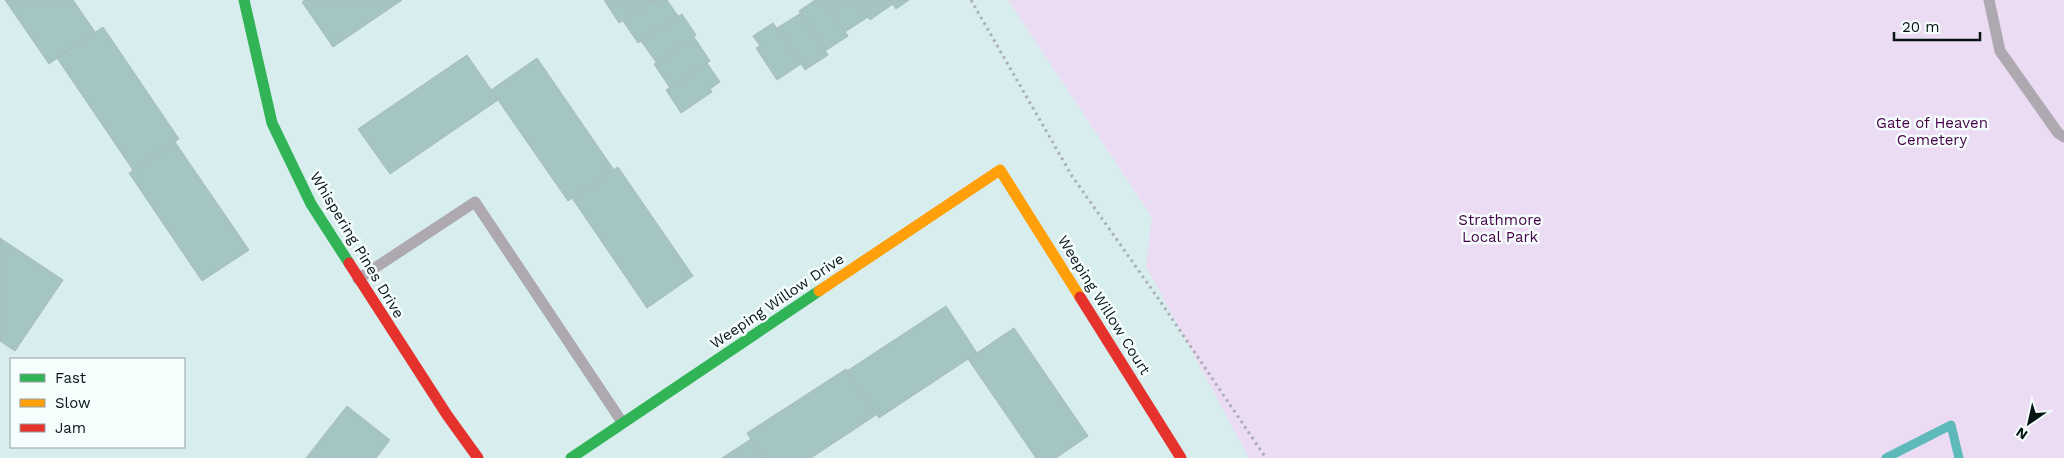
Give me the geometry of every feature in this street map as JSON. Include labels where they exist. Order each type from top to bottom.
[{"type":"street","name":"Whispering Pines Drive","points":[[244,0],[272,124],[311,204],[358,279],[478,458]]},
{"type":"street","name":"Weeping Willow Drive","points":[[571,458],[1000,170]]},
{"type":"street","name":"Weeping Willow Court","points":[[1000,170],[1181,458]]},
{"type":"lane","points":[[1989,0],[2000,51],[2058,133],[2064,138]]},
{"type":"lane","points":[[358,279],[475,202],[622,422]]},
{"type":"path","points":[[971,0],[1072,176],[1160,301],[1266,458]]},
{"type":"green space","name":"Strathmore Local Park","points":[[1008,0],[2064,0],[2064,458],[1249,458],[1146,266],[1152,217]]},
{"type":"building","points":[[5,0],[73,0],[95,32],[49,64]]},
{"type":"building","points":[[305,0],[402,0],[333,47],[302,2]]},
{"type":"building","points":[[604,0],[655,0],[619,23]]},
{"type":"building","points":[[655,0],[667,0],[678,16],[638,43],[623,21]]},
{"type":"building","points":[[815,0],[824,0],[848,36],[825,51],[799,11]]},
{"type":"building","points":[[824,0],[857,0],[868,17],[845,32]]},
{"type":"building","points":[[857,0],[890,0],[893,4],[870,20]]},
{"type":"building","points":[[890,0],[909,0],[896,9]]},
{"type":"building","points":[[801,13],[828,55],[805,70],[777,28]]},
{"type":"building","points":[[682,14],[696,35],[656,62],[641,41]]},
{"type":"building","points":[[773,23],[801,64],[777,80],[756,48],[760,46],[753,36]]},
{"type":"building","points":[[103,27],[179,139],[133,170],[57,58]]},
{"type":"building","points":[[694,37],[710,61],[670,88],[654,64]]},
{"type":"building","points":[[467,55],[498,100],[390,174],[358,129]]},
{"type":"building","points":[[537,58],[614,170],[568,201],[491,90]]},
{"type":"building","points":[[707,63],[720,82],[710,89],[712,92],[681,113],[666,90]]},
{"type":"building","points":[[175,142],[249,250],[202,281],[129,173]]},
{"type":"building","points":[[618,167],[693,276],[647,308],[572,198]]},
{"type":"building","points":[[0,238],[63,280],[15,351],[0,341]]},
{"type":"building","points":[[946,306],[977,353],[879,418],[847,371]]},
{"type":"building","points":[[1014,328],[1088,436],[1056,458],[1036,458],[968,359]]},
{"type":"building","points":[[846,369],[876,415],[811,458],[763,458],[747,433]]},
{"type":"building","points":[[347,406],[390,440],[376,458],[306,458]]},
{"type":"building","points":[[751,439],[763,458],[722,458]]},
{"type":"waterway","points":[[1886,458],[1951,425],[1959,458]]},
{"type":"traffic: fast","points":[[244,0],[272,123],[311,204],[349,263]]},
{"type":"traffic: fast","points":[[571,458],[819,291]]},
{"type":"traffic: slow","points":[[819,291],[1000,170],[1080,297]]},
{"type":"traffic: jam","points":[[349,263],[447,415],[478,458]]},
{"type":"traffic: jam","points":[[1080,297],[1181,458]]},
{"type":"park label","name":"Gate of Heaven Cemetery","points":[[1932,132]]}]
